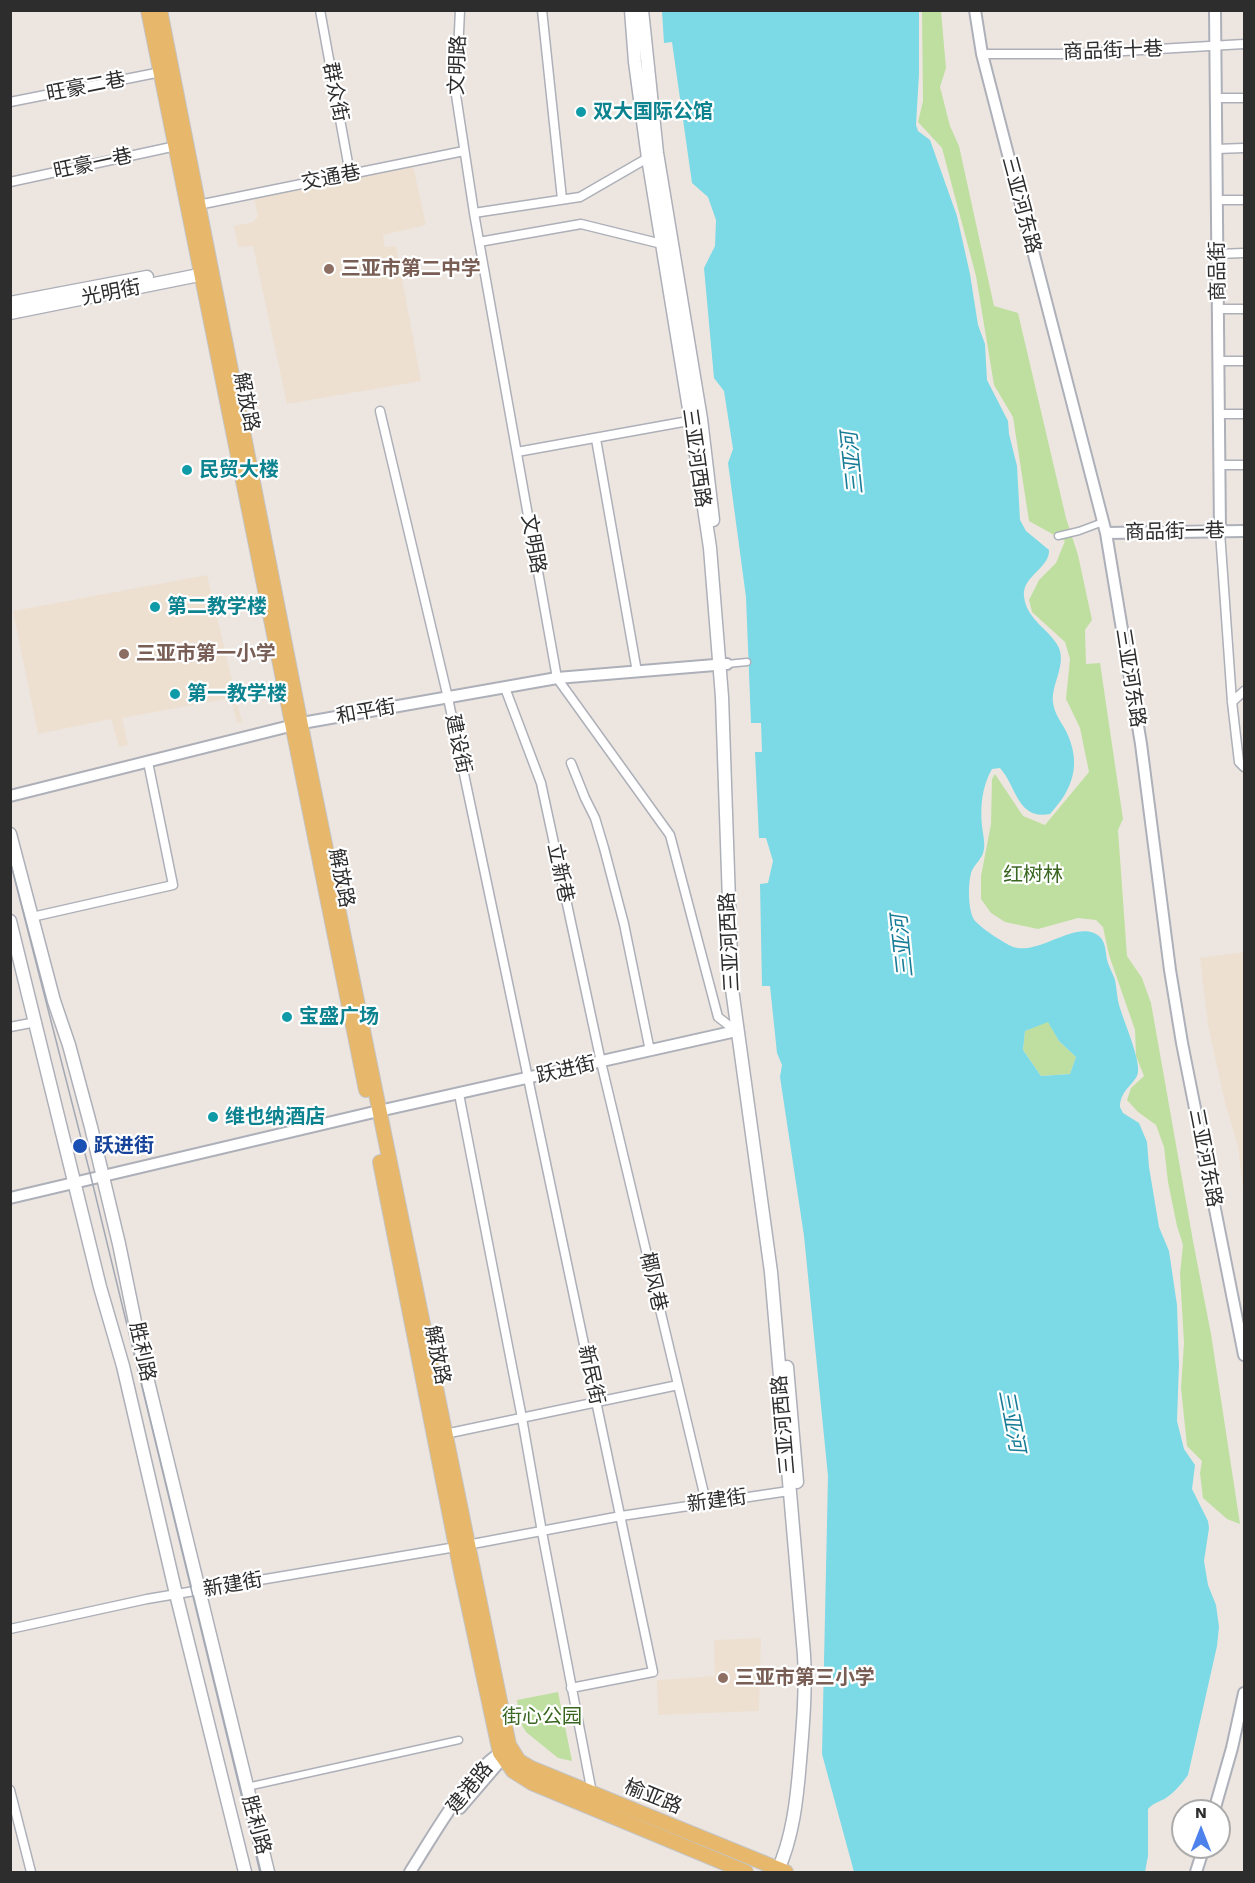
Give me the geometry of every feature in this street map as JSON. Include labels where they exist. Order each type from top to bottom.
[{"type":"main road","name":"解放路","points":[[148,10],[176,146],[206,270],[505,1754]]},
{"type":"main road","name":"解放路","points":[[160,10],[198,205],[206,270]]},
{"type":"main road","name":"三亚河西路","points":[[631,10],[635,62],[696,420],[724,664],[743,1030],[777,1270],[811,1659],[811,1724],[801,1821],[793,1858],[782,1872]]},
{"type":"main road","name":"三亚河西路","points":[[642,10],[652,155]]},
{"type":"main road","name":"光明街","points":[[10,303],[206,270]]},
{"type":"main road","name":"光明街","points":[[10,313],[206,270]]},
{"type":"main road","name":"三亚河西路","points":[[724,664],[730,949],[736,1031],[771,1272],[804,1655],[806,1697],[798,1787],[782,1872]]},
{"type":"main road","name":"胜利路","points":[[10,834],[103,1174],[143,1361],[268,1872]]},
{"type":"main road","name":"胜利路","points":[[10,921],[100,1287],[123,1366],[176,1594],[245,1872]]},
{"type":"main road","name":"解放路","points":[[375,1112],[445,1434],[462,1546]]},
{"type":"main road","name":"榆亚路","points":[[505,1754],[526,1765],[782,1872]]},
{"type":"main road","name":"榆亚路","points":[[505,1754],[513,1771],[532,1783],[746,1872]]},
{"type":"street","name":"群众街","points":[[320,10],[350,174]]},
{"type":"street","name":"文明路","points":[[460,10],[456,95],[464,151],[557,678],[670,835],[718,1017],[736,1031]]},
{"type":"street","points":[[542,10],[562,199]]},
{"type":"street","name":"三亚河东路","points":[[975,10],[982,54],[1104,528],[1141,744],[1174,991],[1245,1355]]},
{"type":"street","name":"商品街","points":[[1215,10],[1220,532]]},
{"type":"street","name":"商品街十巷","points":[[982,54],[1073,54],[1245,44]]},
{"type":"street","name":"旺豪二巷","points":[[10,102],[161,72]]},
{"type":"street","points":[[1216,98],[1245,98]]},
{"type":"street","name":"旺豪一巷","points":[[10,182],[176,146]]},
{"type":"street","points":[[1216,149],[1245,148]]},
{"type":"street","name":"交通巷","points":[[198,205],[464,151]]},
{"type":"street","points":[[474,213],[580,197],[652,155]]},
{"type":"street","points":[[1217,200],[1245,200]]},
{"type":"street","points":[[479,242],[581,224],[667,246]]},
{"type":"street","points":[[1218,254],[1245,254]]},
{"type":"street","points":[[1218,309],[1245,309]]},
{"type":"street","points":[[1219,361],[1245,361]]},
{"type":"street","name":"建设街","points":[[380,411],[448,698],[530,1078]]},
{"type":"street","points":[[1220,414],[1245,414]]},
{"type":"street","points":[[517,452],[696,420]]},
{"type":"street","points":[[596,438],[637,672]]},
{"type":"street","points":[[1220,465],[1245,465]]},
{"type":"street","points":[[1058,536],[1104,528]]},
{"type":"street","name":"商品街一巷","points":[[1104,528],[1245,531]]},
{"type":"street","points":[[1220,532],[1232,702],[1239,762],[1245,767]]},
{"type":"street","points":[[724,664],[747,662]]},
{"type":"street","name":"和平街","points":[[10,796],[297,725],[557,678],[724,664]]},
{"type":"street","name":"立新巷","points":[[505,688],[541,783],[601,1062]]},
{"type":"street","points":[[1232,702],[1245,691]]},
{"type":"street","points":[[32,917],[173,885],[148,762]]},
{"type":"street","points":[[571,763],[595,818],[601,838],[624,924],[650,1051]]},
{"type":"street","points":[[10,1027],[36,1022]]},
{"type":"street","name":"跃进街","points":[[10,1197],[736,1031]]},
{"type":"street","name":"椰风巷","points":[[601,1062],[706,1502]]},
{"type":"street","name":"新民街","points":[[530,1078],[653,1672],[571,1688]]},
{"type":"street","points":[[459,1094],[592,1793]]},
{"type":"street","points":[[445,1434],[678,1385]]},
{"type":"street","name":"新建街","points":[[10,1629],[147,1599],[542,1532],[621,1516],[789,1491]]},
{"type":"street","points":[[1217,1799],[1244,1701]]},
{"type":"street","points":[[246,1788],[459,1740]]},
{"type":"street","name":"建港路","points":[[410,1872],[469,1784],[484,1766],[505,1754]]},
{"type":"street","name":"建港路","points":[[417,1872],[458,1811],[505,1754]]},
{"type":"street","points":[[10,1790],[31,1872]]},
{"type":"shaded area","name":"三亚市第二中学","points":[[413,165],[426,225],[383,235],[385,247],[396,246],[421,381],[287,404],[253,246],[238,247],[234,226],[253,222],[258,216],[254,198]]},
{"type":"shaded area","name":"三亚市第一小学","points":[[207,575],[242,722],[237,723],[231,698],[122,718],[128,745],[119,747],[111,719],[38,734],[13,611]]},
{"type":"shaded area","points":[[1244,952],[1244,1200],[1238,1146],[1225,1103],[1208,1025],[1200,958]]},
{"type":"shaded area","name":"三亚市第三小学","points":[[761,1638],[759,1711],[658,1715],[657,1680],[715,1676],[714,1640]]},
{"type":"green space","name":"红树林","points":[[922,11],[941,11],[946,68],[940,87],[950,126],[959,146],[994,306],[1018,313],[1092,620],[1085,630],[1086,664],[1100,663],[1123,819],[1118,830],[1127,956],[1142,978],[1151,1003],[1211,1334],[1240,1524],[1227,1519],[1203,1498],[1200,1473],[1202,1461],[1187,1446],[1181,1388],[1184,1343],[1180,1274],[1183,1245],[1168,1182],[1164,1147],[1156,1125],[1138,1112],[1127,1100],[1131,1088],[1144,1076],[1136,1056],[1135,1030],[1109,955],[1103,927],[1096,920],[1078,918],[1038,929],[1005,922],[991,913],[981,899],[981,876],[991,824],[992,779],[995,774],[1023,816],[1045,825],[1089,772],[1080,728],[1066,699],[1070,659],[1065,642],[1032,612],[1029,600],[1039,580],[1056,563],[1065,541],[1029,521],[1013,417],[994,385],[976,276],[942,148],[918,122],[923,101]]},
{"type":"green space","points":[[1048,1021],[1059,1041],[1076,1057],[1070,1074],[1041,1076],[1023,1050],[1025,1031]]},
{"type":"green space","name":"街心公园","points":[[558,1692],[572,1761],[558,1758],[526,1732],[520,1722],[517,1700]]},
{"type":"water","name":"三亚河","points":[[662,11],[919,11],[916,125],[918,131],[930,140],[957,216],[978,325],[985,344],[987,380],[1008,421],[1017,466],[1020,520],[1026,531],[1049,550],[1045,562],[1027,583],[1024,596],[1029,612],[1059,648],[1061,662],[1053,702],[1056,714],[1071,743],[1074,765],[1073,776],[1058,805],[1050,814],[1039,815],[1024,807],[1000,768],[992,769],[986,782],[982,804],[984,849],[971,873],[970,908],[973,918],[980,925],[1013,947],[1035,946],[1081,931],[1091,932],[1100,937],[1104,943],[1138,1066],[1137,1076],[1125,1091],[1120,1107],[1123,1113],[1139,1123],[1147,1142],[1159,1227],[1169,1251],[1177,1305],[1179,1364],[1177,1421],[1184,1449],[1195,1465],[1192,1489],[1208,1521],[1209,1528],[1204,1561],[1208,1585],[1216,1605],[1219,1627],[1217,1646],[1188,1775],[1172,1793],[1148,1809],[1148,1856],[1145,1872],[854,1872],[822,1754],[828,1476],[804,1236],[780,1077],[782,1065],[777,1053],[770,986],[762,986],[760,884],[768,883],[773,861],[766,838],[759,838],[755,752],[762,752],[761,723],[751,723],[746,597],[728,463],[733,449],[724,391],[714,378],[704,268],[715,246],[716,220],[708,197],[692,183],[672,42],[664,43]],"holes":[[[1048,1022],[1059,1041],[1076,1057],[1070,1074],[1041,1076],[1023,1050],[1025,1031]]]},
{"type":"tram line","points":[[10,861],[91,1177],[260,1872]]},
{"type":"place","name":"双大国际公馆","points":[[581,112]]},
{"type":"place","name":"三亚市第二中学","points":[[329,269]]},
{"type":"place","name":"民贸大楼","points":[[187,470]]},
{"type":"place","name":"第二教学楼","points":[[155,607]]},
{"type":"place","name":"三亚市第一小学","points":[[124,654]]},
{"type":"place","name":"第一教学楼","points":[[175,694]]},
{"type":"place","name":"宝盛广场","points":[[287,1017]]},
{"type":"place","name":"维也纳酒店","points":[[213,1117]]},
{"type":"place","name":"跃进街","points":[[80,1146]]},
{"type":"place","name":"三亚市第三小学","points":[[723,1678]]}]
